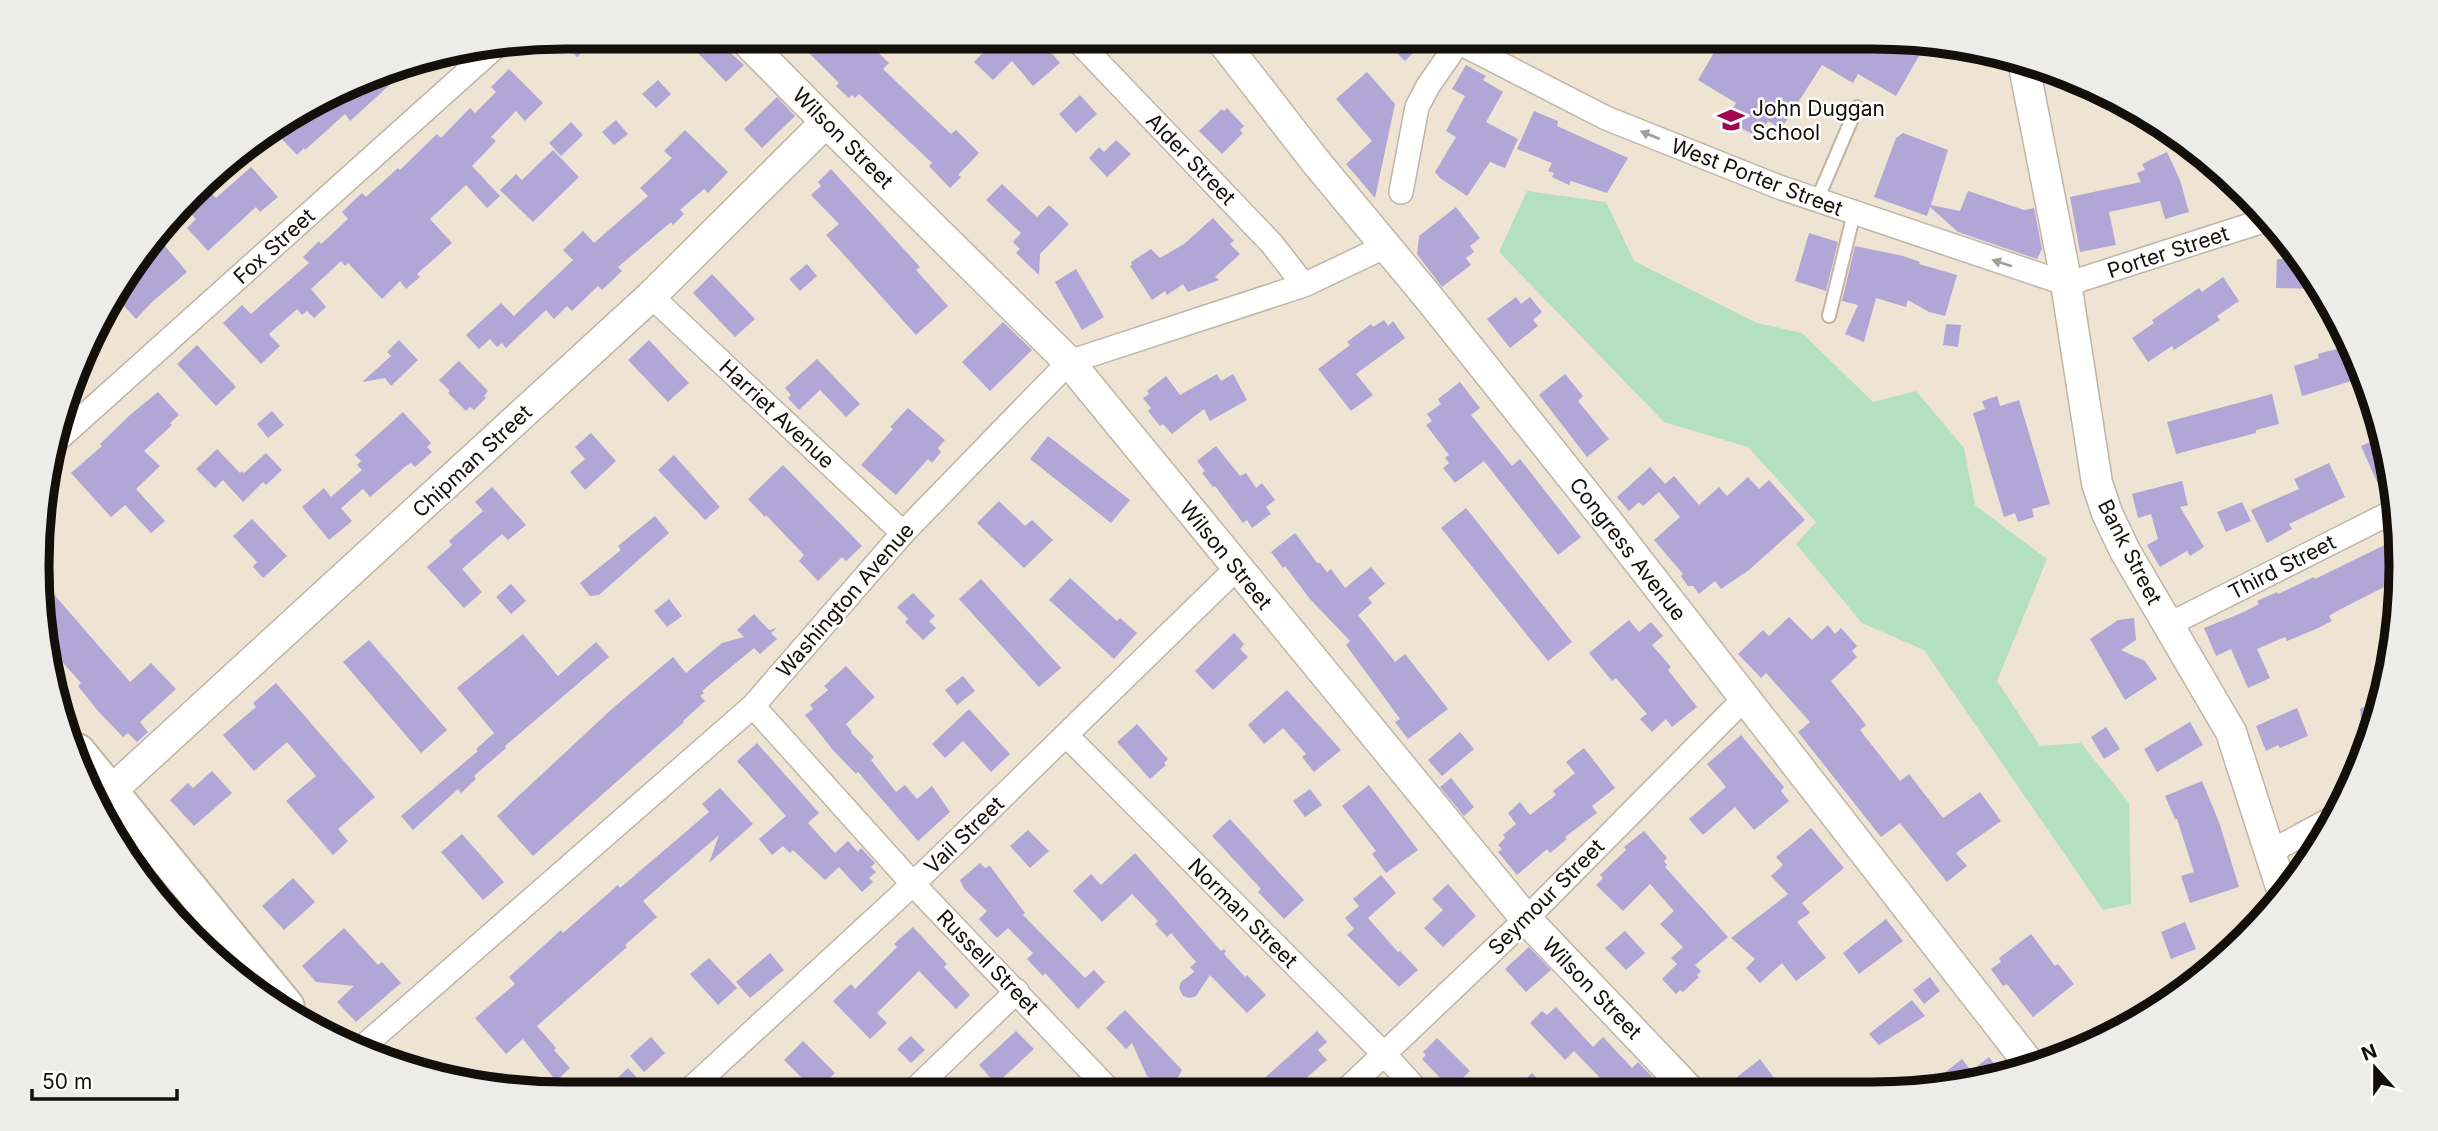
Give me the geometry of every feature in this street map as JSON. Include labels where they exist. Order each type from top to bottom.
[{"type":"main road","points":[[88,764],[111,792],[122,826],[273,991]]},
{"type":"street","name":"Wilson Street","points":[[754,49],[1069,362],[1526,919],[1682,1082]]},
{"type":"street","name":"Alder Street","points":[[1085,49],[1272,244],[1304,285]]},
{"type":"street","name":"Congress Avenue","points":[[1228,49],[1316,162],[1598,510],[2025,1059]]},
{"type":"street","points":[[1401,192],[1417,107],[1453,49]]},
{"type":"street","name":"West Porter Street","points":[[1478,49],[1606,118],[1854,214],[2067,284]]},
{"type":"street","name":"Fox Street","points":[[67,431],[486,55]]},
{"type":"street","name":"Bank Street","points":[[2025,72],[2067,284],[2099,490],[2125,551],[2231,732],[2280,883]]},
{"type":"street","name":"Chipman Street","points":[[111,792],[651,296],[826,122]]},
{"type":"street","name":"Porter Street","points":[[2067,284],[2259,222]]},
{"type":"street","name":"Washington Avenue","points":[[367,1043],[753,706],[903,533],[1069,362],[1304,285],[1386,246]]},
{"type":"street","name":"Harriet Avenue","points":[[651,296],[903,533]]},
{"type":"street","name":"Third Street","points":[[2168,625],[2386,515]]},
{"type":"street","name":"Vail Street","points":[[698,1082],[913,884],[1237,569]]},
{"type":"street","name":"Seymour Street","points":[[1355,1082],[1526,919],[1744,699]]},
{"type":"street","name":"Russell Street","points":[[753,706],[913,884],[1102,1082]]},
{"type":"street","name":"Norman Street","points":[[1067,736],[1410,1082]]},
{"type":"street","points":[[2270,852],[2319,825]]},
{"type":"street","points":[[922,1082],[1017,991]]},
{"type":"lane","points":[[1817,200],[1857,107]]},
{"type":"lane","points":[[1829,316],[1854,214]]},
{"type":"green space","points":[[1527,191],[1606,202],[1634,261],[1757,323],[1802,333],[1873,402],[1916,391],[1964,448],[1975,505],[2047,559],[1997,681],[2040,746],[2081,743],[2129,803],[2131,904],[2103,910],[1924,650],[1862,623],[1796,544],[1816,522],[1748,447],[1664,422],[1499,252]]},
{"type":"building","points":[[569,49],[586,49],[577,57]]},
{"type":"building","points":[[700,49],[726,49],[744,65],[726,82],[697,52]]},
{"type":"building","points":[[805,49],[874,49],[889,63],[883,69],[951,134],[956,130],[979,153],[958,175],[961,177],[950,188],[929,166],[932,163],[859,94],[855,98],[852,95],[849,98],[836,86],[839,83]]},
{"type":"building","points":[[986,49],[1048,49],[1060,63],[1033,86],[1012,61],[993,80],[974,62]]},
{"type":"building","points":[[1393,49],[1417,49],[1405,61]]},
{"type":"building","points":[[1716,49],[1922,51],[1896,96],[1858,74],[1853,83],[1822,65],[1781,129],[1768,121],[1758,137],[1726,120],[1736,103],[1698,80]]},
{"type":"building","points":[[1466,65],[1486,76],[1483,80],[1503,92],[1486,122],[1518,139],[1505,168],[1490,162],[1467,196],[1435,172],[1456,137],[1446,131],[1465,96],[1452,89]]},
{"type":"building","points":[[509,69],[543,103],[525,121],[516,111],[491,137],[496,141],[472,166],[500,196],[487,208],[466,185],[430,219],[452,243],[417,274],[420,277],[406,289],[400,281],[382,299],[348,263],[345,266],[341,261],[311,289],[326,307],[314,318],[307,311],[302,315],[297,309],[269,334],[280,346],[261,364],[223,323],[242,305],[251,314],[309,263],[303,257],[348,219],[342,212],[362,193],[366,197],[398,168],[400,170],[437,134],[441,138],[470,108],[475,113],[496,92],[491,87]]},
{"type":"building","points":[[1367,72],[1395,104],[1375,198],[1346,164],[1372,141],[1336,99]]},
{"type":"building","points":[[400,76],[350,121],[345,114],[297,155],[279,136],[337,102]]},
{"type":"building","points":[[658,80],[671,94],[656,108],[642,94]]},
{"type":"building","points":[[1080,95],[1097,114],[1076,133],[1059,114]]},
{"type":"building","points":[[777,97],[795,116],[762,148],[744,129]]},
{"type":"building","points":[[1227,108],[1244,126],[1240,130],[1243,133],[1222,154],[1199,131],[1222,109],[1224,111]]},
{"type":"building","points":[[1534,111],[1558,121],[1557,126],[1628,158],[1607,193],[1571,181],[1569,185],[1552,177],[1554,173],[1548,171],[1552,163],[1517,149]]},
{"type":"building","points":[[616,120],[628,134],[614,145],[602,132]]},
{"type":"building","points":[[571,122],[583,135],[561,156],[549,143]]},
{"type":"building","points":[[685,130],[728,172],[708,193],[704,189],[680,210],[684,214],[673,225],[671,222],[618,267],[622,271],[602,290],[598,286],[572,311],[567,306],[554,319],[546,310],[506,348],[502,343],[497,347],[490,339],[479,349],[466,335],[501,303],[514,316],[573,260],[563,250],[583,231],[594,243],[648,196],[640,188],[672,158],[664,151]]},
{"type":"building","points":[[1903,133],[1948,150],[1931,205],[1960,211],[1968,191],[2024,210],[2034,208],[2042,249],[2037,259],[1958,232],[1930,207],[1927,216],[1874,197],[1896,138]]},
{"type":"building","points":[[1116,140],[1131,154],[1107,177],[1089,158],[1099,147],[1104,152]]},
{"type":"building","points":[[553,150],[579,177],[533,222],[500,190],[516,174],[522,180]]},
{"type":"building","points":[[2167,152],[2180,180],[2189,212],[2165,219],[2160,201],[2109,212],[2116,245],[2080,252],[2070,197],[2141,182],[2137,173],[2145,170],[2142,164]]},
{"type":"building","points":[[251,167],[278,197],[260,212],[256,207],[208,251],[187,228],[196,219],[189,212],[209,191],[216,198]]},
{"type":"building","points":[[831,169],[920,267],[916,270],[948,306],[916,335],[826,235],[839,224],[811,195],[821,186],[818,182]]},
{"type":"building","points":[[1002,184],[1037,217],[1049,205],[1069,224],[1040,254],[1039,275],[1016,253],[1020,249],[1013,242],[1021,233],[986,200]]},
{"type":"building","points":[[1456,207],[1480,238],[1470,246],[1474,252],[1466,258],[1471,265],[1442,287],[1417,254],[1419,236]]},
{"type":"building","points":[[1213,218],[1234,241],[1230,244],[1240,254],[1215,277],[1219,280],[1188,292],[1183,284],[1167,295],[1165,291],[1152,300],[1130,266],[1131,262],[1151,249],[1160,258],[1184,244]]},
{"type":"building","points":[[1809,233],[1838,242],[1826,291],[1795,281]]},
{"type":"building","points":[[162,243],[187,272],[136,319],[121,303]]},
{"type":"building","points":[[1855,246],[1903,256],[1920,262],[1919,264],[1957,275],[1945,316],[1929,312],[1908,300],[1906,307],[1876,298],[1864,342],[1845,334],[1858,305],[1842,301]]},
{"type":"building","points":[[2277,259],[2288,259],[2308,289],[2276,288]]},
{"type":"building","points":[[807,264],[817,276],[800,291],[789,279]]},
{"type":"building","points":[[1076,269],[1104,317],[1082,330],[1055,282]]},
{"type":"building","points":[[712,274],[755,319],[735,337],[693,293]]},
{"type":"building","points":[[2223,277],[2239,301],[2217,316],[2220,320],[2174,350],[2172,346],[2148,362],[2132,338],[2154,323],[2152,320],[2199,288],[2202,292]]},
{"type":"building","points":[[1516,297],[1521,304],[1530,297],[1542,312],[1533,320],[1538,326],[1510,348],[1487,319]]},
{"type":"building","points":[[1384,320],[1388,326],[1393,321],[1405,338],[1356,374],[1373,395],[1351,411],[1318,369],[1350,345],[1347,342],[1371,324],[1373,327]]},
{"type":"building","points":[[1003,322],[1032,350],[990,391],[962,362]]},
{"type":"building","points":[[1946,324],[1961,325],[1958,347],[1943,345]]},
{"type":"building","points":[[399,340],[418,360],[391,386],[385,378],[362,382],[391,356],[387,352]]},
{"type":"building","points":[[649,340],[689,383],[668,402],[628,360]]},
{"type":"building","points":[[197,345],[236,387],[216,406],[177,364]]},
{"type":"building","points":[[2341,348],[2355,380],[2302,396],[2294,366],[2319,358],[2318,354]]},
{"type":"building","points":[[817,359],[860,404],[846,417],[820,390],[799,410],[788,398],[791,395],[785,388]]},
{"type":"building","points":[[459,361],[488,391],[484,396],[486,398],[474,410],[470,407],[466,411],[439,380]]},
{"type":"building","points":[[1217,374],[1221,381],[1233,374],[1247,400],[1210,421],[1204,409],[1172,434],[1163,424],[1160,426],[1148,411],[1151,408],[1143,398],[1149,394],[1147,391],[1166,376],[1180,395]]},
{"type":"building","points":[[1565,374],[1583,396],[1578,401],[1609,439],[1587,457],[1539,395]]},
{"type":"building","points":[[1460,382],[1480,408],[1471,415],[1512,466],[1520,459],[1581,537],[1558,555],[1484,461],[1455,483],[1443,468],[1449,463],[1445,458],[1449,455],[1426,425],[1432,421],[1427,414],[1441,404],[1438,399]]},
{"type":"building","points":[[158,392],[179,415],[144,451],[160,466],[136,489],[165,521],[151,533],[125,505],[111,517],[71,473],[102,446],[100,444],[130,415]]},
{"type":"building","points":[[2272,394],[2279,424],[2256,430],[2256,433],[2176,454],[2167,422]]},
{"type":"building","points":[[1997,396],[2000,406],[2019,400],[2050,504],[2032,509],[2034,517],[2018,522],[2015,513],[2004,517],[1973,413],[1985,409],[1982,401]]},
{"type":"building","points":[[908,408],[945,440],[938,448],[941,452],[932,463],[928,459],[896,495],[861,465]]},
{"type":"building","points":[[272,411],[284,425],[268,438],[257,424]]},
{"type":"building","points":[[403,412],[431,443],[427,447],[432,452],[415,467],[411,463],[406,466],[370,497],[363,489],[341,508],[352,521],[329,540],[302,507],[324,488],[331,497],[362,470],[357,465],[361,461],[355,455]]},
{"type":"building","points":[[591,433],[616,461],[585,490],[570,472],[585,459],[575,447]]},
{"type":"building","points":[[1048,436],[1130,500],[1111,523],[1030,459]]},
{"type":"building","points":[[2373,441],[2382,480],[2377,482],[2361,446]]},
{"type":"building","points":[[1216,446],[1240,476],[1246,473],[1256,488],[1262,483],[1275,500],[1266,507],[1271,514],[1252,528],[1247,520],[1243,523],[1202,473],[1205,471],[1197,461]]},
{"type":"building","points":[[217,449],[240,473],[244,473],[266,453],[282,470],[266,485],[263,482],[243,502],[223,480],[215,488],[196,469]]},
{"type":"building","points":[[674,455],[720,507],[705,520],[658,470]]},
{"type":"building","points":[[2329,463],[2345,497],[2289,524],[2292,529],[2267,543],[2251,510],[2299,489],[2294,479]]},
{"type":"building","points":[[783,465],[862,546],[846,561],[842,557],[818,581],[799,561],[804,555],[748,499]]},
{"type":"building","points":[[1650,467],[1665,484],[1674,476],[1699,505],[1719,487],[1727,496],[1748,477],[1759,489],[1769,480],[1805,520],[1749,570],[1721,589],[1715,581],[1699,594],[1693,586],[1688,586],[1681,576],[1683,574],[1654,540],[1680,517],[1659,492],[1643,506],[1639,502],[1629,511],[1617,497]]},
{"type":"building","points":[[2182,481],[2188,505],[2180,507],[2204,547],[2190,556],[2187,551],[2160,567],[2147,545],[2158,539],[2151,514],[2138,518],[2132,494]]},
{"type":"building","points":[[492,487],[526,525],[508,540],[502,534],[462,569],[482,592],[464,608],[427,567],[452,545],[449,541],[483,511],[475,502]]},
{"type":"building","points":[[999,501],[1025,526],[1032,520],[1053,540],[1024,568],[977,523]]},
{"type":"building","points":[[2242,502],[2251,521],[2226,532],[2217,512]]},
{"type":"building","points":[[1466,508],[1572,642],[1548,661],[1441,528]]},
{"type":"building","points":[[655,516],[669,533],[599,595],[590,596],[580,583],[621,550],[618,546]]},
{"type":"building","points":[[252,519],[287,556],[263,578],[253,567],[257,562],[233,536]]},
{"type":"building","points":[[1295,533],[1318,564],[1319,562],[1327,572],[1331,569],[1345,588],[1371,567],[1385,584],[1368,598],[1372,603],[1358,615],[1395,662],[1405,654],[1448,709],[1408,739],[1395,722],[1400,719],[1346,645],[1350,641],[1271,552]]},
{"type":"building","points":[[2388,543],[2388,585],[2337,611],[2329,616],[2332,621],[2316,629],[2287,641],[2285,637],[2257,649],[2270,678],[2248,688],[2231,649],[2216,656],[2204,628],[2244,612],[2259,604],[2257,601],[2277,592],[2278,594],[2314,577],[2315,579]]},
{"type":"building","points":[[1070,578],[1117,621],[1120,618],[1137,633],[1114,659],[1049,600]]},
{"type":"building","points":[[981,579],[1061,668],[1039,687],[959,599]]},
{"type":"building","points":[[511,584],[526,601],[511,614],[496,597]]},
{"type":"building","points":[[50,589],[130,682],[151,663],[176,689],[140,722],[148,732],[137,742],[128,733],[123,737],[98,711],[78,686],[81,683],[57,656],[53,633]]},
{"type":"building","points":[[913,593],[935,616],[929,621],[936,628],[923,640],[905,622],[908,619],[897,607]]},
{"type":"building","points":[[669,599],[682,616],[667,627],[654,611]]},
{"type":"building","points":[[754,614],[769,630],[777,628],[771,633],[777,639],[760,654],[754,648],[702,691],[704,693],[700,696],[705,701],[684,722],[533,856],[497,816],[613,708],[673,657],[686,673],[722,643],[744,637],[737,630]]},
{"type":"building","points":[[1789,617],[1812,640],[1828,625],[1835,634],[1841,628],[1857,646],[1852,651],[1857,657],[1831,681],[1866,725],[1860,730],[1900,781],[1909,774],[1943,818],[1980,792],[2001,821],[1956,853],[1967,866],[1947,882],[1900,823],[1881,837],[1798,732],[1810,722],[1766,673],[1761,678],[1738,654],[1763,630],[1769,636]]},
{"type":"building","points":[[2134,618],[2136,640],[2121,650],[2145,661],[2157,679],[2125,700],[2090,639],[2118,620]]},
{"type":"building","points":[[1629,620],[1639,632],[1651,622],[1663,636],[1652,645],[1671,667],[1668,670],[1697,707],[1672,727],[1666,719],[1652,732],[1640,719],[1647,714],[1616,678],[1612,681],[1589,653]]},
{"type":"building","points":[[1234,633],[1244,644],[1240,649],[1248,657],[1213,690],[1195,671]]},
{"type":"building","points":[[523,634],[558,676],[596,642],[609,657],[505,746],[506,748],[474,776],[476,779],[461,793],[458,789],[413,830],[401,816],[478,751],[476,749],[494,733],[457,688]]},
{"type":"building","points":[[369,640],[447,730],[421,753],[343,662]]},
{"type":"building","points":[[846,666],[875,697],[846,724],[851,733],[874,757],[871,760],[896,792],[905,785],[917,799],[932,786],[950,812],[918,841],[858,772],[856,774],[833,750],[805,715],[813,709],[810,705],[828,690],[824,686]]},
{"type":"building","points":[[963,676],[975,691],[957,705],[945,690]]},
{"type":"building","points":[[276,683],[375,797],[338,829],[348,841],[333,855],[286,801],[316,776],[287,742],[254,771],[223,735],[256,707],[253,703]]},
{"type":"building","points":[[1287,690],[1341,750],[1314,772],[1302,757],[1306,754],[1283,728],[1264,744],[1248,725]]},
{"type":"building","points":[[2370,704],[2364,724],[2361,718],[2360,709]]},
{"type":"building","points":[[2297,708],[2308,736],[2266,751],[2256,726]]},
{"type":"building","points":[[969,709],[1010,754],[991,772],[963,741],[945,758],[932,744]]},
{"type":"building","points":[[2190,722],[2203,745],[2157,772],[2144,749]]},
{"type":"building","points":[[1137,724],[1168,759],[1164,763],[1166,765],[1150,779],[1117,742]]},
{"type":"building","points":[[2106,727],[2120,749],[2104,759],[2091,737]]},
{"type":"building","points":[[1460,732],[1474,749],[1442,776],[1428,760]]},
{"type":"building","points":[[1741,735],[1784,787],[1781,791],[1789,801],[1754,830],[1735,807],[1703,835],[1689,819],[1726,787],[1707,764]]},
{"type":"building","points":[[757,743],[819,813],[808,823],[835,853],[848,841],[858,852],[861,848],[875,863],[871,867],[876,872],[869,878],[873,882],[862,892],[839,867],[825,880],[793,850],[790,853],[783,846],[772,855],[759,839],[786,816],[737,761]]},
{"type":"building","points":[[1584,748],[1615,788],[1592,806],[1597,813],[1565,837],[1567,839],[1550,853],[1547,849],[1517,875],[1498,852],[1502,849],[1498,845],[1505,838],[1503,835],[1516,824],[1508,813],[1520,802],[1530,815],[1556,795],[1553,791],[1575,773],[1566,762]]},
{"type":"building","points":[[212,771],[232,793],[194,826],[170,800],[188,783],[193,788]]},
{"type":"building","points":[[1451,778],[1474,807],[1464,816],[1440,787]]},
{"type":"building","points":[[2202,781],[2219,822],[2239,887],[2190,903],[2181,876],[2194,872],[2177,819],[2165,796]]},
{"type":"building","points":[[1369,785],[1418,850],[1386,873],[1372,854],[1376,851],[1342,806]]},
{"type":"building","points":[[720,788],[753,824],[709,863],[719,835],[643,901],[657,917],[537,1026],[570,1068],[556,1081],[523,1039],[506,1054],[475,1018],[515,984],[509,977],[561,930],[563,933],[618,885],[620,888],[709,812],[702,804]]},
{"type":"building","points":[[1310,789],[1322,805],[1305,817],[1293,801]]},
{"type":"building","points":[[1230,819],[1304,900],[1284,919],[1258,892],[1261,889],[1212,836]]},
{"type":"building","points":[[1811,828],[1844,868],[1802,903],[1810,913],[1797,922],[1826,958],[1796,981],[1782,963],[1760,983],[1746,968],[1755,959],[1731,938],[1788,894],[1771,876],[1783,865],[1776,857]]},
{"type":"building","points":[[1028,830],[1049,851],[1030,868],[1010,846]]},
{"type":"building","points":[[1644,831],[1667,858],[1664,861],[1667,865],[1665,867],[1728,937],[1695,965],[1701,971],[1697,975],[1699,977],[1683,992],[1680,990],[1676,994],[1662,979],[1677,964],[1671,958],[1683,947],[1660,924],[1674,911],[1650,884],[1623,911],[1596,885],[1603,878],[1600,875],[1626,850],[1624,847]]},
{"type":"building","points":[[462,834],[504,882],[483,900],[441,852]]},
{"type":"building","points":[[1135,853],[1221,951],[1224,949],[1224,954],[1245,977],[1247,975],[1266,995],[1247,1013],[1210,975],[1196,996],[1183,996],[1179,988],[1181,982],[1194,972],[1190,967],[1196,962],[1171,933],[1167,937],[1155,924],[1158,921],[1132,894],[1102,922],[1073,891],[1091,874],[1101,885]]},
{"type":"building","points":[[980,863],[985,868],[990,866],[1025,913],[1023,915],[1085,978],[1094,970],[1105,982],[1078,1009],[1045,973],[1043,976],[1027,959],[1033,953],[1008,928],[997,938],[979,919],[987,911],[964,889],[960,880]]},
{"type":"building","points":[[1381,875],[1396,893],[1368,918],[1418,970],[1399,987],[1347,935],[1354,929],[1345,918],[1359,906],[1353,899]]},
{"type":"building","points":[[293,878],[315,902],[284,930],[262,906]]},
{"type":"building","points":[[1448,884],[1476,916],[1443,947],[1424,928],[1443,910],[1432,899]]},
{"type":"building","points":[[1886,919],[1903,941],[1859,974],[1843,953]]},
{"type":"building","points":[[2185,922],[2196,949],[2171,959],[2161,932]]},
{"type":"building","points":[[913,927],[947,964],[944,967],[970,995],[956,1009],[919,971],[877,1013],[887,1023],[870,1039],[833,1001],[851,984],[855,989],[897,947],[894,944]]},
{"type":"building","points":[[344,928],[378,965],[382,962],[401,983],[356,1022],[337,1002],[354,986],[316,982],[302,966]]},
{"type":"building","points":[[1625,931],[1645,953],[1626,970],[1605,948]]},
{"type":"building","points":[[2031,934],[2055,966],[2058,964],[2074,984],[2033,1017],[2007,984],[2003,986],[1991,969],[2001,962],[1999,958]]},
{"type":"building","points":[[1529,947],[1551,970],[1526,992],[1505,969]]},
{"type":"building","points":[[770,953],[784,970],[750,998],[736,982]]},
{"type":"building","points":[[709,958],[737,988],[718,1005],[690,974]]},
{"type":"building","points":[[1930,977],[1940,991],[1924,1004],[1913,990]]},
{"type":"building","points":[[1912,1000],[1925,1016],[1879,1045],[1869,1034]]},
{"type":"building","points":[[1556,1007],[1593,1047],[1603,1037],[1632,1068],[1638,1062],[1657,1082],[1604,1082],[1574,1051],[1565,1060],[1530,1023],[1542,1011],[1547,1015]]},
{"type":"building","points":[[1125,1010],[1182,1070],[1178,1077],[1170,1082],[1155,1082],[1147,1076],[1132,1043],[1126,1049],[1106,1028]]},
{"type":"building","points":[[1016,1031],[1034,1049],[998,1082],[994,1082],[979,1065]]},
{"type":"building","points":[[1317,1031],[1327,1042],[1318,1050],[1327,1060],[1302,1082],[1260,1082]]},
{"type":"building","points":[[911,1036],[925,1050],[911,1063],[897,1049]]},
{"type":"building","points":[[651,1037],[665,1053],[644,1072],[630,1056]]},
{"type":"building","points":[[1437,1038],[1470,1071],[1458,1082],[1444,1082],[1422,1059],[1426,1055],[1423,1052]]},
{"type":"building","points":[[803,1041],[835,1073],[826,1082],[806,1082],[784,1060]]},
{"type":"building","points":[[1989,1057],[1996,1066],[1938,1078],[1962,1059],[1971,1071]]},
{"type":"building","points":[[1760,1059],[1777,1082],[1741,1082],[1737,1077]]},
{"type":"building","points":[[628,1068],[641,1082],[613,1082]]},
{"type":"building","points":[[1532,1073],[1541,1082],[1522,1082]]},
{"type":"place","name":"John Duggan School","points":[[1731,120]]}]
